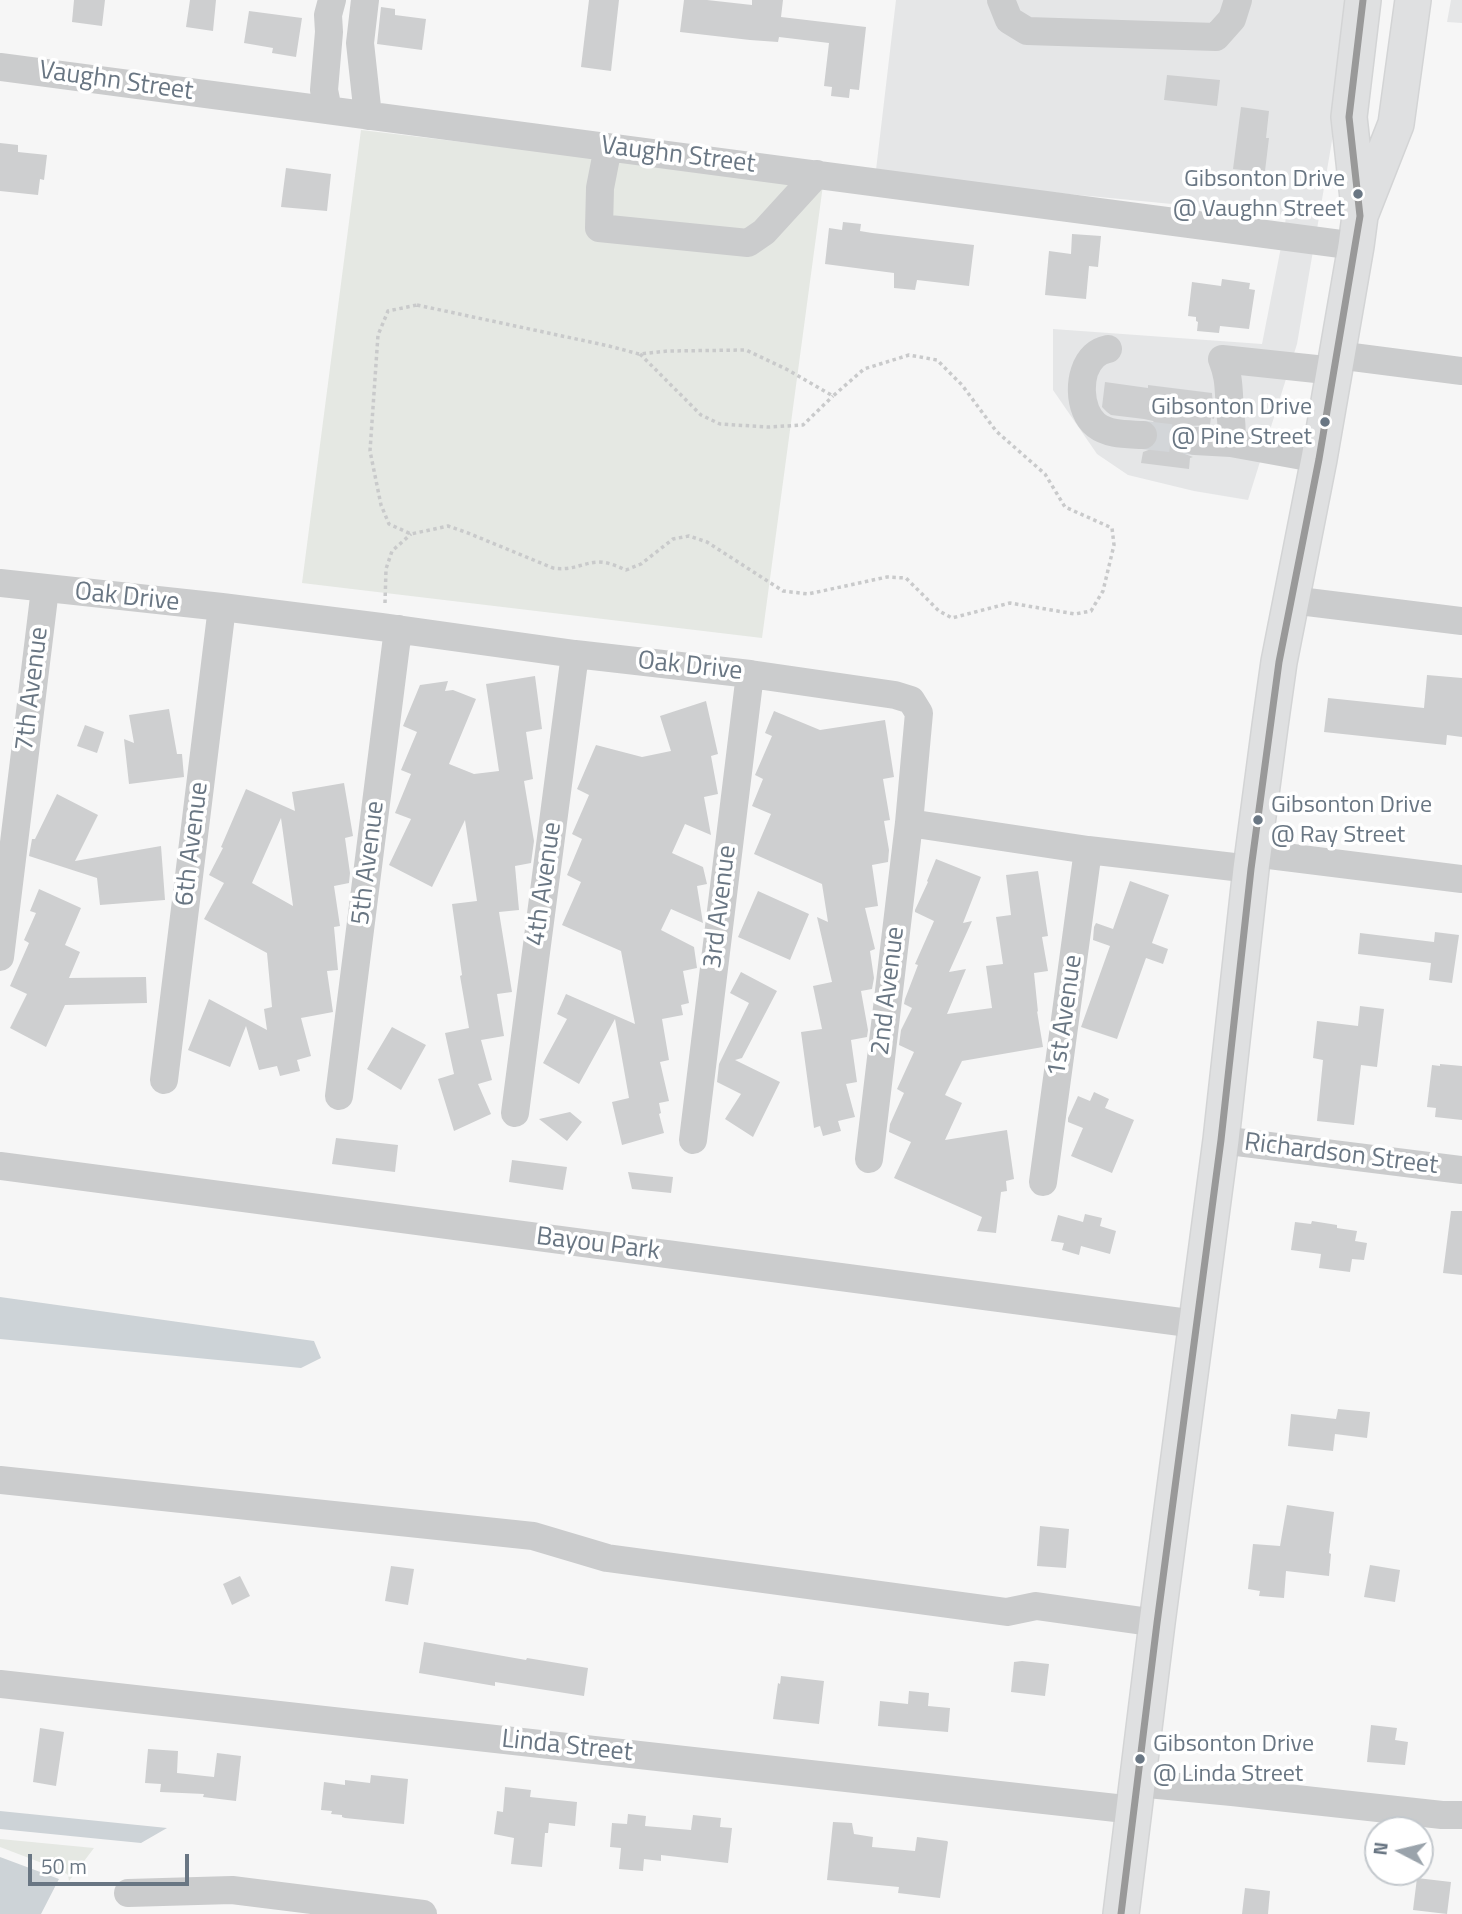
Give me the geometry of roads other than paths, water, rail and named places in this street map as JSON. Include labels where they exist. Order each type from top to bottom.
[{"type":"main road","points":[[1358,231],[1349,117],[1363,0]]},
{"type":"main road","points":[[1121,1914],[1279,662],[1319,459],[1358,231],[1396,124],[1413,0]]},
{"type":"street","points":[[328,110],[324,90],[328,15],[332,0]]},
{"type":"street","points":[[365,0],[359,43],[368,116]]},
{"type":"street","points":[[1001,0],[1009,20],[1027,31],[1216,37],[1232,19],[1238,0]]},
{"type":"street","name":"Vaughn Street","points":[[0,67],[817,174],[1358,231]]},
{"type":"street","points":[[608,147],[600,188],[599,228],[748,243],[764,232],[817,174]]},
{"type":"street","points":[[1108,349],[1091,357],[1085,370],[1082,401],[1085,413],[1094,424],[1107,432],[1143,435]]},
{"type":"street","points":[[1231,443],[1233,430],[1230,383],[1222,359],[1462,371]]},
{"type":"street","points":[[1195,441],[1231,443],[1319,459]]},
{"type":"street","name":"Oak Drive","points":[[0,583],[390,628],[895,695],[911,700],[919,713],[909,823]]},
{"type":"street","name":"7th Avenue","points":[[0,957],[45,589]]},
{"type":"street","points":[[1291,600],[1462,621]]},
{"type":"street","name":"6th Avenue","points":[[164,1080],[222,607]]},
{"type":"street","name":"5th Avenue","points":[[339,1096],[390,628]]},
{"type":"street","name":"4th Avenue","points":[[515,1113],[575,654]]},
{"type":"street","name":"3rd Avenue","points":[[693,1140],[750,674]]},
{"type":"street","points":[[909,823],[1088,850],[1462,879]]},
{"type":"street","name":"2nd Avenue","points":[[869,1159],[909,823]]},
{"type":"street","name":"1st Avenue","points":[[1043,1182],[1088,850]]},
{"type":"street","name":"Richardson Street","points":[[1220,1140],[1462,1170]]},
{"type":"street","name":"Bayou Park","points":[[0,1166],[1196,1324]]},
{"type":"street","points":[[0,1480],[521,1534],[607,1558],[1007,1612],[1037,1606],[1157,1623]]},
{"type":"street","name":"Linda Street","points":[[0,1684],[1135,1797],[1232,1791],[1462,1815]]},
{"type":"street","points":[[128,1893],[232,1890],[424,1914]]},
{"type":"tunnel","points":[[1143,435],[1195,441]]},
{"type":"place","name":"Gibsonton Drive @ Vaughn Street","points":[[1358,194]]},
{"type":"place","name":"Gibsonton Drive @ Pine Street","points":[[1325,422]]},
{"type":"place","name":"Gibsonton Drive @ Ray Street","points":[[1258,820]]},
{"type":"place","name":"Gibsonton Drive @ Linda Street","points":[[1140,1759]]}]
